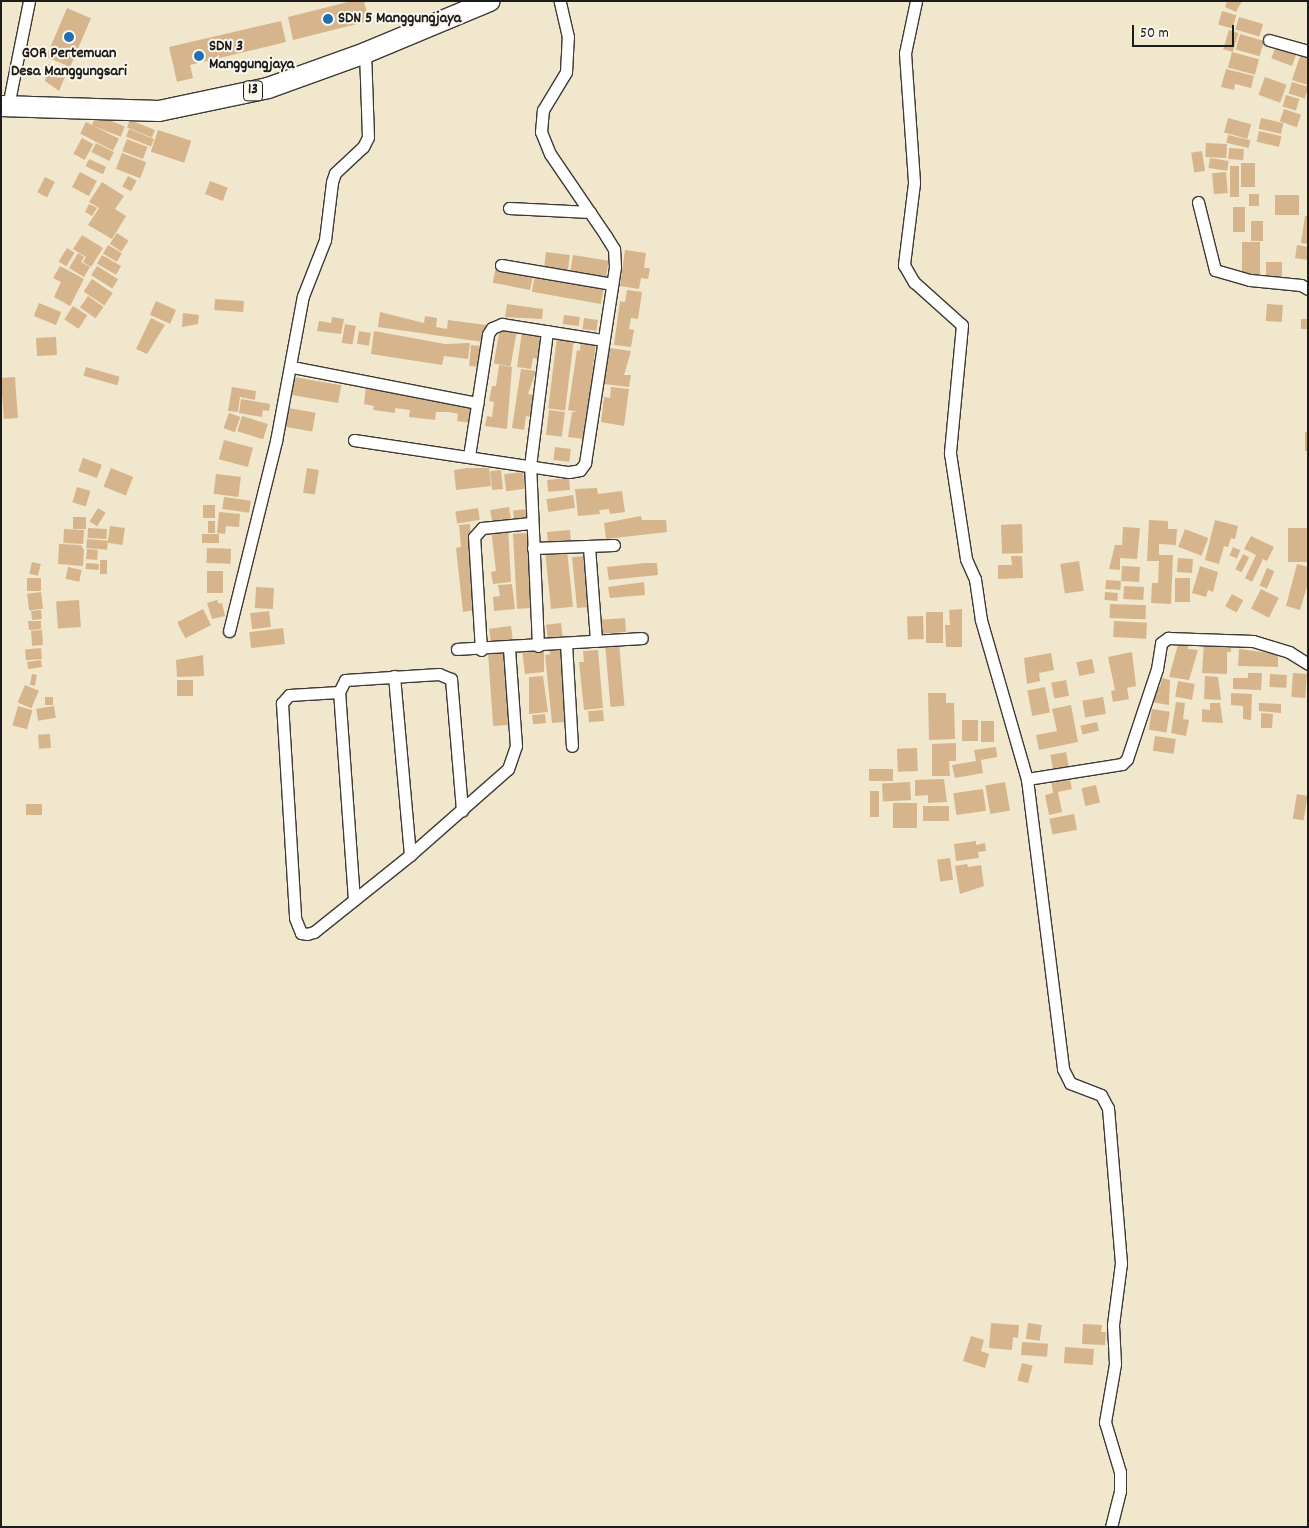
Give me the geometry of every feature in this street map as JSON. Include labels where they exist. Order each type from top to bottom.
[{"type":"highway","name":"13","points":[[4,106],[159,111],[268,88],[365,53],[490,1]]},
{"type":"street","points":[[4,106],[29,1]]},
{"type":"street","points":[[354,440],[569,472],[580,470],[585,463],[612,284],[614,249],[550,154],[541,132],[543,110],[566,72],[568,37],[560,1]]},
{"type":"street","points":[[916,1],[905,52],[914,183],[904,265],[914,282],[962,325],[951,425],[952,476],[958,495],[966,559],[975,579],[981,620],[1027,779],[1063,1069],[1070,1083],[1101,1095],[1108,1108],[1121,1263],[1113,1325],[1115,1364],[1105,1422],[1120,1472],[1120,1491],[1111,1527]]},
{"type":"street","points":[[1269,40],[1308,50]]},
{"type":"street","points":[[229,631],[292,367],[303,296],[325,240],[332,182],[336,173],[363,147],[368,137],[365,53]]},
{"type":"street","points":[[1198,202],[1215,270],[1250,280],[1301,285],[1308,290]]},
{"type":"street","points":[[509,208],[590,212]]},
{"type":"street","points":[[501,265],[612,284]]},
{"type":"street","points":[[469,456],[492,328],[502,324],[603,340]]},
{"type":"street","points":[[538,646],[530,466],[547,331]]},
{"type":"street","points":[[292,367],[478,402]]},
{"type":"street","points":[[481,650],[474,537],[482,528],[532,523]]},
{"type":"street","points":[[533,548],[614,544]]},
{"type":"street","points":[[589,546],[596,641]]},
{"type":"street","points":[[458,649],[481,650],[642,638]]},
{"type":"street","points":[[1027,779],[1122,764],[1128,759],[1157,669],[1161,643],[1168,638],[1253,641],[1289,652],[1308,664]]},
{"type":"street","points":[[566,643],[572,746]]},
{"type":"street","points":[[339,692],[288,695],[282,703],[296,928],[300,933],[314,932],[410,855],[498,779],[514,758],[516,746],[509,648]]},
{"type":"street","points":[[354,900],[339,692],[345,680],[439,674],[451,679],[462,811]]},
{"type":"street","points":[[394,676],[410,855]]},
{"type":"building","name":"SDN 5 Manggungjaya","points":[[352,1],[364,1],[369,21],[293,40],[288,17]]},
{"type":"building","points":[[1227,1],[1242,1],[1236,12],[1225,7]]},
{"type":"building","name":"GOR Pertemuan Desa Manggungsari","points":[[67,8],[91,18],[70,67],[46,57]]},
{"type":"building","points":[[1222,11],[1236,15],[1233,29],[1218,24]]},
{"type":"building","points":[[1239,17],[1263,24],[1259,36],[1235,29]]},
{"type":"building","name":"SDN 3 Manggungjaya","points":[[281,21],[286,42],[190,65],[193,78],[177,82],[169,47]]},
{"type":"building","points":[[1229,30],[1239,33],[1233,52],[1223,49]]},
{"type":"building","points":[[1240,34],[1264,41],[1260,56],[1236,49]]},
{"type":"building","points":[[1276,46],[1297,54],[1292,66],[1271,58]]},
{"type":"building","points":[[1232,52],[1259,59],[1255,75],[1228,67]]},
{"type":"building","points":[[1300,56],[1308,58],[1308,85],[1292,80]]},
{"type":"building","points":[[48,64],[67,72],[59,91],[45,81]]},
{"type":"building","points":[[1226,69],[1254,76],[1251,88],[1235,84],[1234,90],[1221,87]]},
{"type":"building","points":[[1265,77],[1287,85],[1280,103],[1259,95]]},
{"type":"building","points":[[1292,82],[1308,87],[1305,98],[1288,93]]},
{"type":"building","points":[[1286,95],[1299,99],[1296,111],[1282,106]]},
{"type":"building","points":[[1284,109],[1301,115],[1297,127],[1280,121]]},
{"type":"building","points":[[96,115],[125,127],[121,137],[92,125]]},
{"type":"building","points":[[1228,118],[1251,124],[1247,139],[1224,132]]},
{"type":"building","points":[[1261,118],[1283,123],[1281,134],[1259,129]]},
{"type":"building","points":[[130,120],[155,130],[152,138],[127,127]]},
{"type":"building","points":[[86,122],[119,139],[113,150],[80,134]]},
{"type":"building","points":[[129,129],[154,139],[151,147],[126,136]]},
{"type":"building","points":[[158,130],[191,141],[184,163],[151,152]]},
{"type":"building","points":[[1259,131],[1281,136],[1279,147],[1257,142]]},
{"type":"building","points":[[1228,135],[1250,140],[1249,148],[1226,143]]},
{"type":"building","points":[[82,138],[93,144],[85,160],[73,154]]},
{"type":"building","points":[[127,139],[148,147],[143,159],[122,151]]},
{"type":"building","points":[[96,143],[114,152],[109,161],[91,152]]},
{"type":"building","points":[[1206,143],[1227,144],[1226,158],[1205,157]]},
{"type":"building","points":[[1229,148],[1244,149],[1243,160],[1228,159]]},
{"type":"building","points":[[1202,151],[1205,171],[1194,172],[1191,153]]},
{"type":"building","points":[[122,153],[146,162],[140,178],[116,169]]},
{"type":"building","points":[[1210,158],[1229,161],[1227,171],[1208,168]]},
{"type":"building","points":[[89,159],[106,167],[103,174],[86,166]]},
{"type":"building","points":[[1241,163],[1255,163],[1255,187],[1241,187]]},
{"type":"building","points":[[1230,166],[1239,166],[1239,197],[1230,197]]},
{"type":"building","points":[[80,172],[97,181],[89,196],[72,187]]},
{"type":"building","points":[[1226,172],[1228,193],[1214,194],[1212,173]]},
{"type":"building","points":[[128,176],[137,181],[131,191],[122,186]]},
{"type":"building","points":[[45,177],[55,182],[47,197],[37,192]]},
{"type":"building","points":[[210,181],[228,188],[223,201],[205,194]]},
{"type":"building","points":[[102,182],[124,196],[115,209],[126,216],[112,239],[88,225],[99,208],[89,202]]},
{"type":"building","points":[[1249,194],[1259,194],[1259,206],[1249,206]]},
{"type":"building","points":[[1275,195],[1299,195],[1299,215],[1275,215]]},
{"type":"building","points":[[89,204],[97,208],[92,216],[85,212]]},
{"type":"building","points":[[1233,207],[1245,207],[1245,232],[1233,232]]},
{"type":"building","points":[[1305,216],[1308,216],[1308,244],[1301,243]]},
{"type":"building","points":[[1251,221],[1263,221],[1263,241],[1251,241]]},
{"type":"building","points":[[117,233],[129,241],[121,252],[110,244]]},
{"type":"building","points":[[82,235],[103,248],[91,267],[83,262],[86,257],[73,249]]},
{"type":"building","points":[[1242,242],[1260,242],[1260,274],[1242,274]]},
{"type":"building","points":[[108,245],[122,253],[117,262],[103,254]]},
{"type":"building","points":[[1297,245],[1308,247],[1308,260],[1295,258]]},
{"type":"building","points":[[67,248],[75,253],[66,266],[59,262]]},
{"type":"building","points":[[625,250],[646,253],[644,268],[650,268],[648,279],[641,278],[639,289],[620,286]]},
{"type":"building","points":[[546,252],[570,255],[568,271],[544,268]]},
{"type":"building","points":[[78,253],[84,257],[81,262],[90,267],[84,277],[69,268]]},
{"type":"building","points":[[102,255],[121,266],[116,275],[97,264]]},
{"type":"building","points":[[573,255],[609,261],[606,278],[570,273]]},
{"type":"building","points":[[1266,262],[1282,262],[1282,279],[1266,279]]},
{"type":"building","points":[[60,266],[84,279],[70,306],[54,297],[61,282],[53,278]]},
{"type":"building","points":[[97,266],[118,279],[112,289],[91,275]]},
{"type":"building","points":[[496,266],[533,273],[530,290],[493,283]]},
{"type":"building","points":[[535,274],[604,286],[601,304],[532,292]]},
{"type":"building","points":[[92,279],[113,293],[104,305],[84,291]]},
{"type":"building","points":[[627,290],[642,292],[638,319],[631,318],[629,329],[634,330],[631,347],[614,345],[620,301],[625,302]]},
{"type":"building","points":[[88,296],[104,307],[96,318],[80,307]]},
{"type":"building","points":[[215,299],[244,301],[243,312],[214,310]]},
{"type":"building","points":[[156,301],[176,310],[170,324],[150,315]]},
{"type":"building","points":[[39,303],[61,312],[56,325],[34,316]]},
{"type":"building","points":[[507,304],[543,309],[542,319],[505,317]]},
{"type":"building","points":[[1267,304],[1283,305],[1282,322],[1266,321]]},
{"type":"building","points":[[73,306],[87,315],[79,329],[64,319]]},
{"type":"building","points":[[380,312],[424,323],[425,316],[437,318],[436,327],[447,329],[448,320],[486,325],[483,342],[378,327]]},
{"type":"building","points":[[183,313],[199,315],[198,324],[182,327]]},
{"type":"building","points":[[564,315],[580,317],[579,326],[563,324]]},
{"type":"building","points":[[332,317],[344,319],[341,334],[317,331],[319,321],[331,323]]},
{"type":"building","points":[[151,318],[165,325],[147,354],[136,349]]},
{"type":"building","points":[[584,318],[598,320],[596,331],[582,329]]},
{"type":"building","points":[[1301,319],[1308,319],[1308,329],[1301,329]]},
{"type":"building","points":[[345,324],[356,326],[353,345],[342,343]]},
{"type":"building","points":[[500,328],[517,331],[510,366],[494,363]]},
{"type":"building","points":[[359,331],[371,333],[369,346],[357,344]]},
{"type":"building","points":[[374,331],[445,344],[470,343],[468,359],[444,356],[442,365],[371,354]]},
{"type":"building","points":[[522,332],[541,335],[539,359],[533,358],[531,369],[517,367]]},
{"type":"building","points":[[56,337],[57,355],[37,356],[36,338]]},
{"type":"building","points":[[557,337],[574,339],[565,411],[548,408]]},
{"type":"building","points":[[581,340],[596,342],[585,439],[568,437],[572,412],[578,412],[568,410],[577,350],[580,351]]},
{"type":"building","points":[[471,345],[482,346],[480,367],[469,366]]},
{"type":"building","points":[[610,348],[631,351],[624,375],[631,375],[629,387],[604,384]]},
{"type":"building","points":[[499,365],[512,367],[507,429],[485,426],[487,416],[492,417],[494,402],[489,401],[492,386],[496,386]]},
{"type":"building","points":[[86,367],[120,377],[117,385],[84,376]]},
{"type":"building","points":[[521,369],[536,371],[528,394],[534,395],[531,417],[526,416],[524,430],[512,428]]},
{"type":"building","points":[[15,377],[18,418],[4,419],[1,378]]},
{"type":"building","points":[[294,377],[341,385],[338,403],[291,395]]},
{"type":"building","points":[[232,387],[256,391],[255,400],[240,397],[238,412],[228,411]]},
{"type":"building","points":[[366,387],[474,406],[472,423],[457,421],[458,414],[449,412],[436,412],[435,420],[409,417],[410,410],[395,408],[395,413],[373,410],[374,406],[364,404]]},
{"type":"building","points":[[611,387],[629,389],[624,426],[601,422],[604,397],[610,398]]},
{"type":"building","points":[[241,399],[270,404],[269,411],[263,410],[262,417],[239,413]]},
{"type":"building","points":[[288,408],[316,413],[312,432],[285,427]]},
{"type":"building","points":[[549,410],[565,412],[562,437],[546,435]]},
{"type":"building","points":[[229,413],[240,417],[235,432],[224,428]]},
{"type":"building","points":[[242,416],[268,424],[263,439],[237,431]]},
{"type":"building","points":[[1305,432],[1308,432],[1308,451],[1305,451]]},
{"type":"building","points":[[224,440],[253,448],[248,467],[219,459]]},
{"type":"building","points":[[555,447],[571,449],[569,462],[553,460]]},
{"type":"building","points":[[83,458],[102,465],[97,478],[78,471]]},
{"type":"building","points":[[111,468],[133,477],[126,496],[104,487]]},
{"type":"building","points":[[307,468],[319,470],[315,495],[303,493]]},
{"type":"building","points":[[489,468],[491,486],[456,490],[454,470]]},
{"type":"building","points":[[501,470],[503,489],[492,490],[490,471]]},
{"type":"building","points":[[523,472],[525,489],[506,491],[504,474]]},
{"type":"building","points":[[216,474],[241,477],[238,497],[214,494]]},
{"type":"building","points":[[569,478],[570,490],[548,492],[547,480]]},
{"type":"building","points":[[77,487],[90,491],[86,506],[72,502]]},
{"type":"building","points":[[597,488],[598,494],[622,491],[625,512],[610,514],[609,509],[599,510],[600,514],[578,516],[575,489]]},
{"type":"building","points":[[573,495],[575,508],[548,512],[546,499]]},
{"type":"building","points":[[224,497],[251,501],[249,513],[222,509]]},
{"type":"building","points":[[203,505],[215,505],[215,518],[203,518]]},
{"type":"building","points":[[509,507],[511,520],[492,523],[490,510]]},
{"type":"building","points":[[98,508],[106,513],[97,526],[90,522]]},
{"type":"building","points":[[478,508],[480,520],[457,523],[455,512]]},
{"type":"building","points":[[527,509],[528,519],[514,520],[513,510]]},
{"type":"building","points":[[219,512],[240,514],[239,527],[226,526],[225,534],[217,533]]},
{"type":"building","points":[[641,516],[642,520],[666,520],[667,532],[606,539],[604,523]]},
{"type":"building","points":[[73,517],[86,517],[86,529],[73,529]]},
{"type":"building","points":[[1149,520],[1168,521],[1168,529],[1177,529],[1176,545],[1159,544],[1159,555],[1173,555],[1171,604],[1151,603],[1152,583],[1158,583],[1159,561],[1147,561]]},
{"type":"building","points":[[1215,520],[1238,526],[1235,539],[1231,538],[1228,547],[1224,546],[1219,564],[1205,560]]},
{"type":"building","points":[[208,521],[215,521],[215,533],[208,533]]},
{"type":"building","points":[[470,524],[476,610],[463,612],[456,548],[461,547],[459,525]]},
{"type":"building","points":[[1022,524],[1023,553],[1002,554],[1001,525]]},
{"type":"building","points":[[110,526],[125,528],[122,545],[108,543]]},
{"type":"building","points":[[508,527],[511,582],[493,584],[491,572],[496,571],[491,529]]},
{"type":"building","points":[[1123,527],[1140,528],[1137,559],[1120,558],[1120,570],[1109,569],[1115,545],[1122,545]]},
{"type":"building","points":[[88,528],[107,529],[106,539],[87,538]]},
{"type":"building","points":[[1288,528],[1308,528],[1308,562],[1288,562]]},
{"type":"building","points":[[64,529],[84,530],[83,544],[63,543]]},
{"type":"building","points":[[1185,529],[1208,538],[1202,556],[1178,547]]},
{"type":"building","points":[[570,530],[571,542],[548,544],[547,532]]},
{"type":"building","points":[[528,533],[532,608],[517,609],[513,534]]},
{"type":"building","points":[[202,534],[219,534],[219,543],[202,543]]},
{"type":"building","points":[[1251,536],[1274,547],[1267,561],[1263,559],[1252,582],[1245,578],[1256,555],[1244,549]]},
{"type":"building","points":[[87,539],[108,541],[107,550],[86,548]]},
{"type":"building","points":[[59,544],[81,545],[84,550],[83,566],[58,564]]},
{"type":"building","points":[[1233,547],[1240,550],[1237,558],[1229,555]]},
{"type":"building","points":[[207,548],[231,549],[230,564],[206,563]]},
{"type":"building","points":[[87,549],[98,550],[97,560],[86,559]]},
{"type":"building","points":[[567,550],[573,607],[551,609],[545,552]]},
{"type":"building","points":[[1243,554],[1249,557],[1242,572],[1235,569]]},
{"type":"building","points":[[586,556],[588,607],[577,608],[572,557]]},
{"type":"building","points":[[1011,556],[1022,556],[1023,578],[998,579],[998,565],[1012,565]]},
{"type":"building","points":[[1178,558],[1193,559],[1192,573],[1177,572]]},
{"type":"building","points":[[100,560],[107,560],[107,574],[100,574]]},
{"type":"building","points":[[1079,561],[1084,591],[1065,594],[1060,564]]},
{"type":"building","points":[[32,562],[41,564],[38,576],[29,574]]},
{"type":"building","points":[[86,563],[99,564],[99,570],[86,569]]},
{"type":"building","points":[[657,563],[658,575],[609,580],[607,567]]},
{"type":"building","points":[[1297,564],[1308,567],[1308,583],[1300,610],[1286,606]]},
{"type":"building","points":[[1122,566],[1140,567],[1139,582],[1121,581]]},
{"type":"building","points":[[1200,566],[1218,572],[1213,592],[1208,590],[1206,597],[1192,593]]},
{"type":"building","points":[[68,567],[82,570],[79,582],[66,579]]},
{"type":"building","points":[[1267,568],[1274,571],[1267,589],[1260,585]]},
{"type":"building","points":[[207,571],[223,571],[223,593],[207,593]]},
{"type":"building","points":[[27,578],[41,578],[41,591],[27,591]]},
{"type":"building","points":[[1175,578],[1190,578],[1190,602],[1175,602]]},
{"type":"building","points":[[1106,580],[1121,581],[1120,590],[1105,589]]},
{"type":"building","points":[[644,582],[645,595],[610,598],[608,587]]},
{"type":"building","points":[[512,584],[515,609],[494,611],[493,597],[500,596],[498,585]]},
{"type":"building","points":[[1124,586],[1144,587],[1143,600],[1123,599]]},
{"type":"building","points":[[256,587],[274,588],[273,609],[255,608]]},
{"type":"building","points":[[1261,589],[1279,598],[1269,618],[1251,609]]},
{"type":"building","points":[[41,592],[43,609],[29,611],[27,594]]},
{"type":"building","points":[[1105,592],[1118,593],[1117,601],[1104,600]]},
{"type":"building","points":[[1232,594],[1243,600],[1237,613],[1225,606]]},
{"type":"building","points":[[79,600],[81,627],[58,629],[56,602]]},
{"type":"building","points":[[217,600],[219,604],[222,603],[225,616],[212,619],[207,603]]},
{"type":"building","points":[[1110,604],[1146,605],[1145,619],[1110,618]]},
{"type":"building","points":[[203,609],[211,625],[185,638],[177,622]]},
{"type":"building","points":[[962,609],[962,647],[946,647],[945,625],[950,625],[949,610]]},
{"type":"building","points":[[41,610],[42,619],[32,620],[31,611]]},
{"type":"building","points":[[269,611],[271,627],[252,629],[250,613]]},
{"type":"building","points":[[926,612],[943,612],[943,643],[926,643]]},
{"type":"building","points":[[923,616],[924,639],[908,640],[907,617]]},
{"type":"building","points":[[625,618],[626,632],[602,634],[601,620]]},
{"type":"building","points":[[28,621],[41,621],[41,629],[29,630]]},
{"type":"building","points":[[1114,621],[1147,623],[1146,639],[1113,637]]},
{"type":"building","points":[[561,623],[563,639],[548,641],[546,625]]},
{"type":"building","points":[[511,626],[513,643],[491,646],[489,629]]},
{"type":"building","points":[[283,628],[285,644],[251,648],[249,632]]},
{"type":"building","points":[[42,630],[43,645],[32,646],[31,631]]},
{"type":"building","points":[[1179,641],[1189,642],[1188,649],[1198,650],[1189,680],[1169,677]]},
{"type":"building","points":[[1204,642],[1231,643],[1231,652],[1227,652],[1227,674],[1202,673]]},
{"type":"building","points":[[619,643],[624,706],[611,707],[605,644]]},
{"type":"building","points":[[561,646],[565,722],[552,723],[545,655],[550,654],[549,647]]},
{"type":"building","points":[[41,648],[42,659],[26,660],[25,649]]},
{"type":"building","points":[[544,648],[544,672],[525,674],[522,650]]},
{"type":"building","points":[[1239,649],[1278,654],[1278,667],[1238,666]]},
{"type":"building","points":[[598,650],[603,708],[584,710],[579,662],[584,662],[583,651]]},
{"type":"building","points":[[504,652],[509,725],[493,726],[488,653]]},
{"type":"building","points":[[1132,652],[1136,686],[1127,688],[1129,699],[1113,702],[1111,691],[1115,690],[1108,657]]},
{"type":"building","points":[[1051,653],[1054,670],[1039,673],[1040,681],[1027,684],[1024,658]]},
{"type":"building","points":[[203,655],[204,676],[177,677],[176,660]]},
{"type":"building","points":[[1092,659],[1095,673],[1079,676],[1076,662]]},
{"type":"building","points":[[41,660],[42,667],[28,669],[27,662]]},
{"type":"building","points":[[1248,673],[1262,673],[1261,690],[1233,689],[1233,678],[1248,678]]},
{"type":"building","points":[[1293,673],[1307,674],[1305,698],[1291,697]]},
{"type":"building","points":[[32,674],[37,675],[35,686],[30,685]]},
{"type":"building","points":[[1270,674],[1287,675],[1286,688],[1269,687]]},
{"type":"building","points":[[543,676],[548,712],[529,714],[529,677]]},
{"type":"building","points":[[1205,676],[1218,677],[1221,700],[1204,699]]},
{"type":"building","points":[[1162,678],[1170,680],[1169,705],[1151,702],[1154,686],[1160,687]]},
{"type":"building","points":[[177,680],[193,680],[193,696],[177,696]]},
{"type":"building","points":[[1066,680],[1069,696],[1054,699],[1051,683]]},
{"type":"building","points":[[1178,681],[1195,684],[1192,700],[1175,697]]},
{"type":"building","points":[[25,685],[39,691],[31,708],[18,702]]},
{"type":"building","points":[[1045,687],[1050,713],[1032,716],[1027,690]]},
{"type":"building","points":[[928,693],[946,693],[946,703],[954,703],[955,739],[929,740]]},
{"type":"building","points":[[1231,693],[1252,694],[1251,720],[1243,719],[1243,706],[1231,705]]},
{"type":"building","points":[[45,697],[53,697],[53,705],[45,705]]},
{"type":"building","points":[[1103,697],[1106,714],[1085,717],[1082,701]]},
{"type":"building","points":[[1176,702],[1185,703],[1183,719],[1189,720],[1186,736],[1171,733]]},
{"type":"building","points":[[1210,703],[1220,703],[1223,723],[1202,722],[1202,709],[1210,710]]},
{"type":"building","points":[[1259,703],[1281,704],[1281,713],[1259,711]]},
{"type":"building","points":[[1071,705],[1078,742],[1039,750],[1036,735],[1057,731],[1052,709]]},
{"type":"building","points":[[18,706],[32,710],[27,729],[12,725]]},
{"type":"building","points":[[54,706],[56,718],[38,721],[36,709]]},
{"type":"building","points":[[1152,709],[1170,712],[1166,733],[1149,730]]},
{"type":"building","points":[[603,710],[604,721],[589,722],[588,711]]},
{"type":"building","points":[[1261,713],[1273,714],[1272,728],[1261,728]]},
{"type":"building","points":[[545,714],[546,723],[533,724],[532,715]]},
{"type":"building","points":[[962,720],[978,720],[978,741],[962,741]]},
{"type":"building","points":[[981,721],[994,721],[994,742],[981,742]]},
{"type":"building","points":[[1097,722],[1099,731],[1082,735],[1080,726]]},
{"type":"building","points":[[50,734],[51,748],[39,749],[38,735]]},
{"type":"building","points":[[1155,736],[1176,739],[1174,754],[1153,751]]},
{"type":"building","points":[[956,743],[956,761],[949,761],[950,776],[932,776],[932,744]]},
{"type":"building","points":[[996,747],[997,757],[981,760],[983,773],[955,778],[952,765],[976,761],[974,750]]},
{"type":"building","points":[[917,748],[918,771],[898,772],[897,749]]},
{"type":"building","points":[[1066,752],[1069,767],[1053,770],[1050,755]]},
{"type":"building","points":[[869,769],[893,769],[893,781],[869,781]]},
{"type":"building","points":[[1069,776],[1072,789],[1058,792],[1062,812],[1049,815],[1045,795],[1053,793],[1051,779]]},
{"type":"building","points":[[944,779],[947,802],[928,803],[928,795],[915,796],[915,780]]},
{"type":"building","points":[[910,782],[911,800],[883,801],[882,783]]},
{"type":"building","points":[[1005,782],[1010,811],[990,814],[985,785]]},
{"type":"building","points":[[1096,785],[1100,803],[1085,806],[1081,788]]},
{"type":"building","points":[[983,789],[986,811],[956,815],[953,793]]},
{"type":"building","points":[[870,791],[879,791],[879,817],[870,817]]},
{"type":"building","points":[[1297,794],[1308,796],[1303,821],[1293,819]]},
{"type":"building","points":[[893,803],[917,803],[917,828],[893,828]]},
{"type":"building","points":[[26,804],[42,804],[42,815],[26,815]]},
{"type":"building","points":[[923,806],[949,806],[949,821],[923,821]]},
{"type":"building","points":[[1074,814],[1077,830],[1053,834],[1049,819]]},
{"type":"building","points":[[976,841],[976,845],[985,843],[986,851],[978,852],[979,858],[956,861],[954,844]]},
{"type":"building","points":[[950,858],[953,880],[940,882],[937,860]]},
{"type":"building","points":[[967,864],[968,867],[981,865],[984,886],[960,894],[955,866]]},
{"type":"building","points":[[991,1323],[1019,1325],[1018,1338],[1013,1337],[1012,1350],[989,1348]]},
{"type":"building","points":[[1028,1323],[1042,1325],[1040,1341],[1026,1339]]},
{"type":"building","points":[[1083,1324],[1102,1325],[1101,1332],[1106,1332],[1105,1345],[1082,1344]]},
{"type":"building","points":[[971,1336],[984,1340],[981,1351],[989,1354],[985,1368],[963,1361]]},
{"type":"building","points":[[1022,1342],[1048,1344],[1047,1357],[1021,1355]]},
{"type":"building","points":[[1065,1347],[1094,1349],[1093,1365],[1064,1363]]},
{"type":"building","points":[[1022,1363],[1033,1366],[1028,1383],[1017,1380]]},
{"type":"place","name":"SDN 5 Manggungjaya","points":[[328,19]]},
{"type":"place","name":"GOR Pertemuan Desa Manggungsari","points":[[69,37]]},
{"type":"place","name":"SDN 3 Manggungjaya","points":[[199,56]]}]
